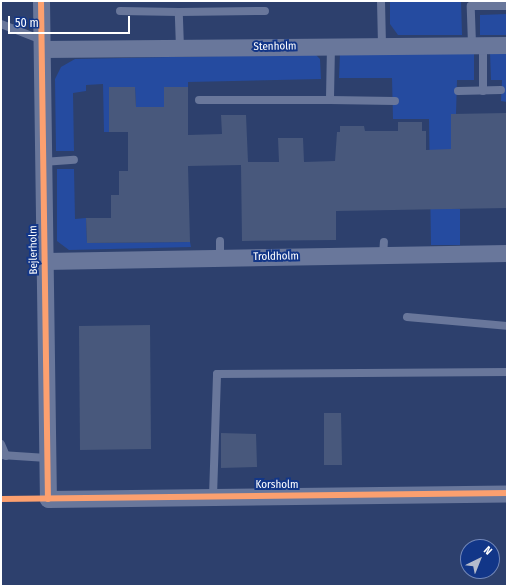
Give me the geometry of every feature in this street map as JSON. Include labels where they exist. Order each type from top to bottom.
[{"type":"street","name":"Bejlerholm","points":[[41,1],[48,499]]},
{"type":"street","name":"Stenholm","points":[[42,44],[180,48],[507,44]]},
{"type":"street","name":"Troldholm","points":[[44,261],[220,250],[480,249],[507,253]]},
{"type":"street","name":"Korsholm","points":[[48,499],[507,493]]},
{"type":"lane","points":[[381,1],[382,46]]},
{"type":"lane","points":[[483,91],[470,3],[507,6]]},
{"type":"lane","points":[[120,12],[265,11]]},
{"type":"lane","points":[[179,12],[180,48]]},
{"type":"lane","points":[[1,24],[42,44]]},
{"type":"lane","points":[[330,100],[331,46]]},
{"type":"lane","points":[[458,91],[501,90]]},
{"type":"lane","points":[[199,100],[395,101]]},
{"type":"lane","points":[[43,162],[74,160]]},
{"type":"lane","points":[[407,317],[507,326]]},
{"type":"lane","points":[[213,496],[217,374],[507,372]]},
{"type":"lane","points":[[1,444],[4,455],[47,458]]},
{"type":"shaded area","points":[[390,1],[461,1],[462,35],[398,35],[390,24]]},
{"type":"shaded area","points":[[507,14],[507,35],[480,35],[480,15]]},
{"type":"shaded area","points":[[474,52],[474,80],[457,80],[456,114],[451,114],[452,208],[460,209],[460,245],[431,245],[429,119],[393,119],[392,78],[339,78],[340,54]]},
{"type":"shaded area","points":[[490,52],[507,52],[507,102],[501,101],[502,80],[491,80]]},
{"type":"shaded area","points":[[315,54],[320,59],[321,79],[188,82],[188,87],[164,87],[164,107],[136,107],[135,87],[109,87],[109,132],[104,132],[103,84],[86,85],[86,91],[73,93],[74,151],[56,151],[55,79],[61,67],[75,59]]},
{"type":"shaded area","points":[[57,169],[74,169],[75,219],[86,218],[87,243],[190,242],[191,247],[69,250],[57,241]]},
{"type":"building","points":[[109,87],[135,87],[136,107],[164,107],[164,87],[188,87],[188,135],[222,134],[221,115],[246,115],[248,162],[279,162],[278,138],[303,138],[304,162],[335,161],[337,132],[340,132],[340,126],[364,126],[365,131],[398,131],[398,122],[422,122],[422,131],[426,131],[426,150],[451,149],[451,114],[507,113],[507,208],[336,211],[336,240],[242,241],[241,165],[188,166],[190,242],[87,243],[86,218],[111,218],[111,195],[119,195],[119,171],[128,171],[128,132],[109,132]]},
{"type":"building","points":[[150,325],[151,449],[80,450],[79,326]]},
{"type":"building","points":[[324,413],[341,413],[342,465],[324,465]]},
{"type":"building","points":[[221,433],[256,434],[257,467],[221,468]]},
{"type":"cycle path","points":[[41,1],[48,499]]},
{"type":"cycle path","points":[[1,499],[507,493]]}]
